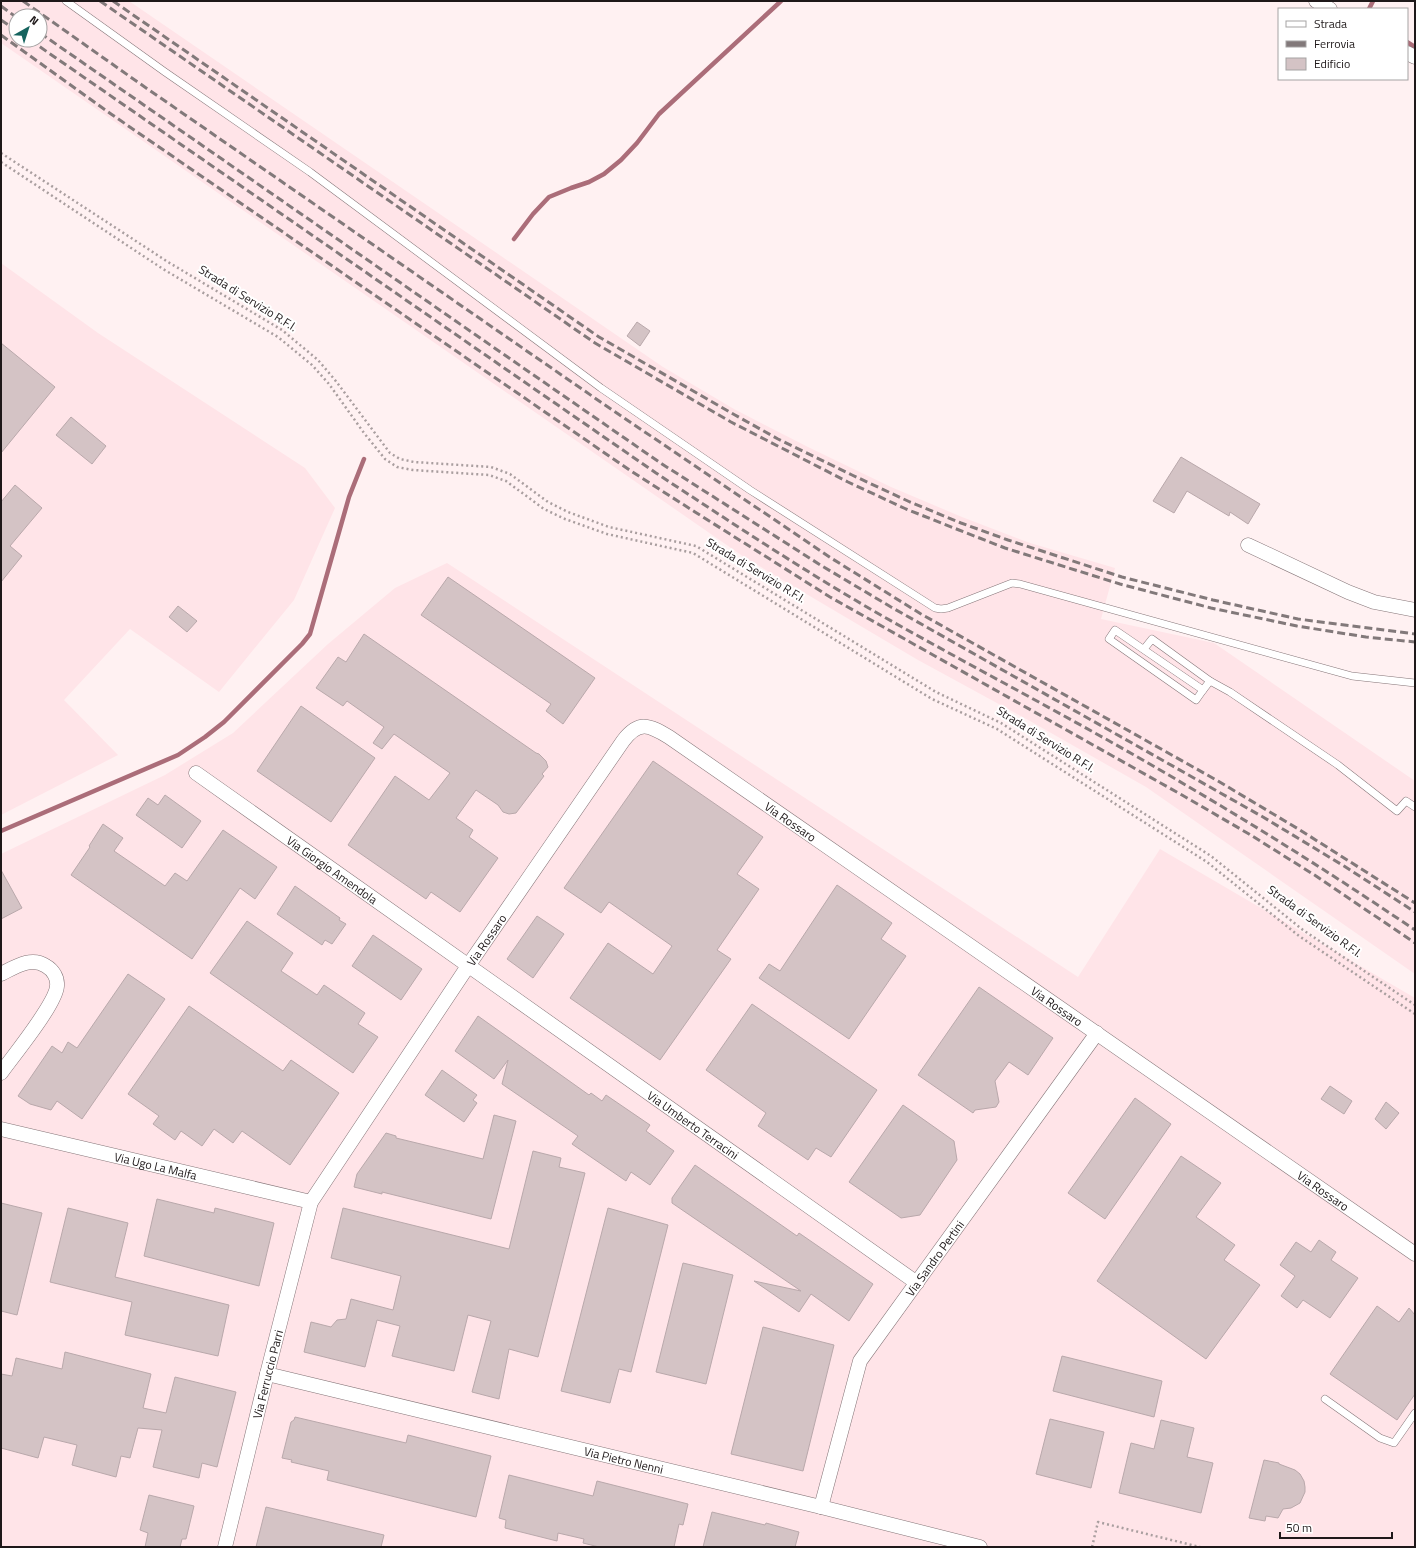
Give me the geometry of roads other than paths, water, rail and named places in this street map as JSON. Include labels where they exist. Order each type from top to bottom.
[{"type":"street","points":[[1316,1],[1328,8]]},
{"type":"street","points":[[1248,545],[1348,592],[1374,602],[1415,610]]},
{"type":"street","name":"Via Rossaro","points":[[311,1202],[468,966],[623,741],[634,729],[647,726],[656,729],[669,737],[1415,1254]]},
{"type":"street","name":"Via Giorgio Amendola","points":[[196,773],[468,966]]},
{"type":"street","points":[[1,974],[20,964],[31,962],[41,963],[52,971],[57,980],[58,986],[54,1000],[1,1073]]},
{"type":"street","name":"Via Umberto Terracini","points":[[468,966],[917,1283]]},
{"type":"street","name":"Via Sandro Pertini","points":[[821,1507],[860,1361],[1097,1033]]},
{"type":"street","name":"Via Ugo La Malfa","points":[[1,1129],[311,1202]]},
{"type":"street","name":"Via Ferruccio Parri","points":[[226,1547],[267,1374],[311,1202]]},
{"type":"street","name":"Via Pietro Nenni","points":[[267,1374],[821,1507],[980,1547]]},
{"type":"lane","points":[[66,1],[165,72],[310,172],[602,388],[750,490],[935,608],[948,608],[1012,583],[1020,584],[1352,676],[1415,683]]},
{"type":"lane","points":[[1202,690],[1115,630],[1109,639],[1196,700],[1210,681]]},
{"type":"lane","points":[[1144,649],[1152,639],[1210,681],[1230,692],[1338,765],[1397,811],[1406,801],[1415,807]]},
{"type":"lane","points":[[1325,1399],[1380,1438],[1394,1443],[1415,1414]]},
{"type":"waterway","points":[[514,239],[533,214],[549,197],[589,182],[604,174],[621,160],[637,143],[659,114],[781,1]]},
{"type":"waterway","points":[[1370,8],[1373,1]]},
{"type":"waterway","points":[[1408,43],[1415,47]]},
{"type":"waterway","points":[[1,831],[178,755],[224,722],[302,644],[310,634],[349,497],[364,459]]},
{"type":"railway","points":[[23,1],[139,83],[605,405],[831,558],[921,614],[1218,781],[1300,830],[1415,903]]},
{"type":"railway","points":[[100,1],[595,343],[731,422],[848,482],[906,509],[1005,548],[1120,584],[1211,608],[1297,626],[1366,637],[1415,642]]},
{"type":"railway","points":[[113,1],[599,337],[778,439],[852,475],[910,502],[961,523],[1122,577],[1213,600],[1298,619],[1415,634]]},
{"type":"railway","points":[[1,6],[8,11]]},
{"type":"railway","points":[[1,20],[8,25]]},
{"type":"railway","points":[[1,35],[111,114],[631,471],[830,597],[1249,834],[1316,876],[1415,943]]},
{"type":"railway","points":[[48,39],[662,464],[822,566],[891,607],[1263,817],[1344,866],[1415,912]]},
{"type":"railway","points":[[42,48],[656,473],[770,547],[886,618],[1152,765],[1218,804],[1415,930]]}]
